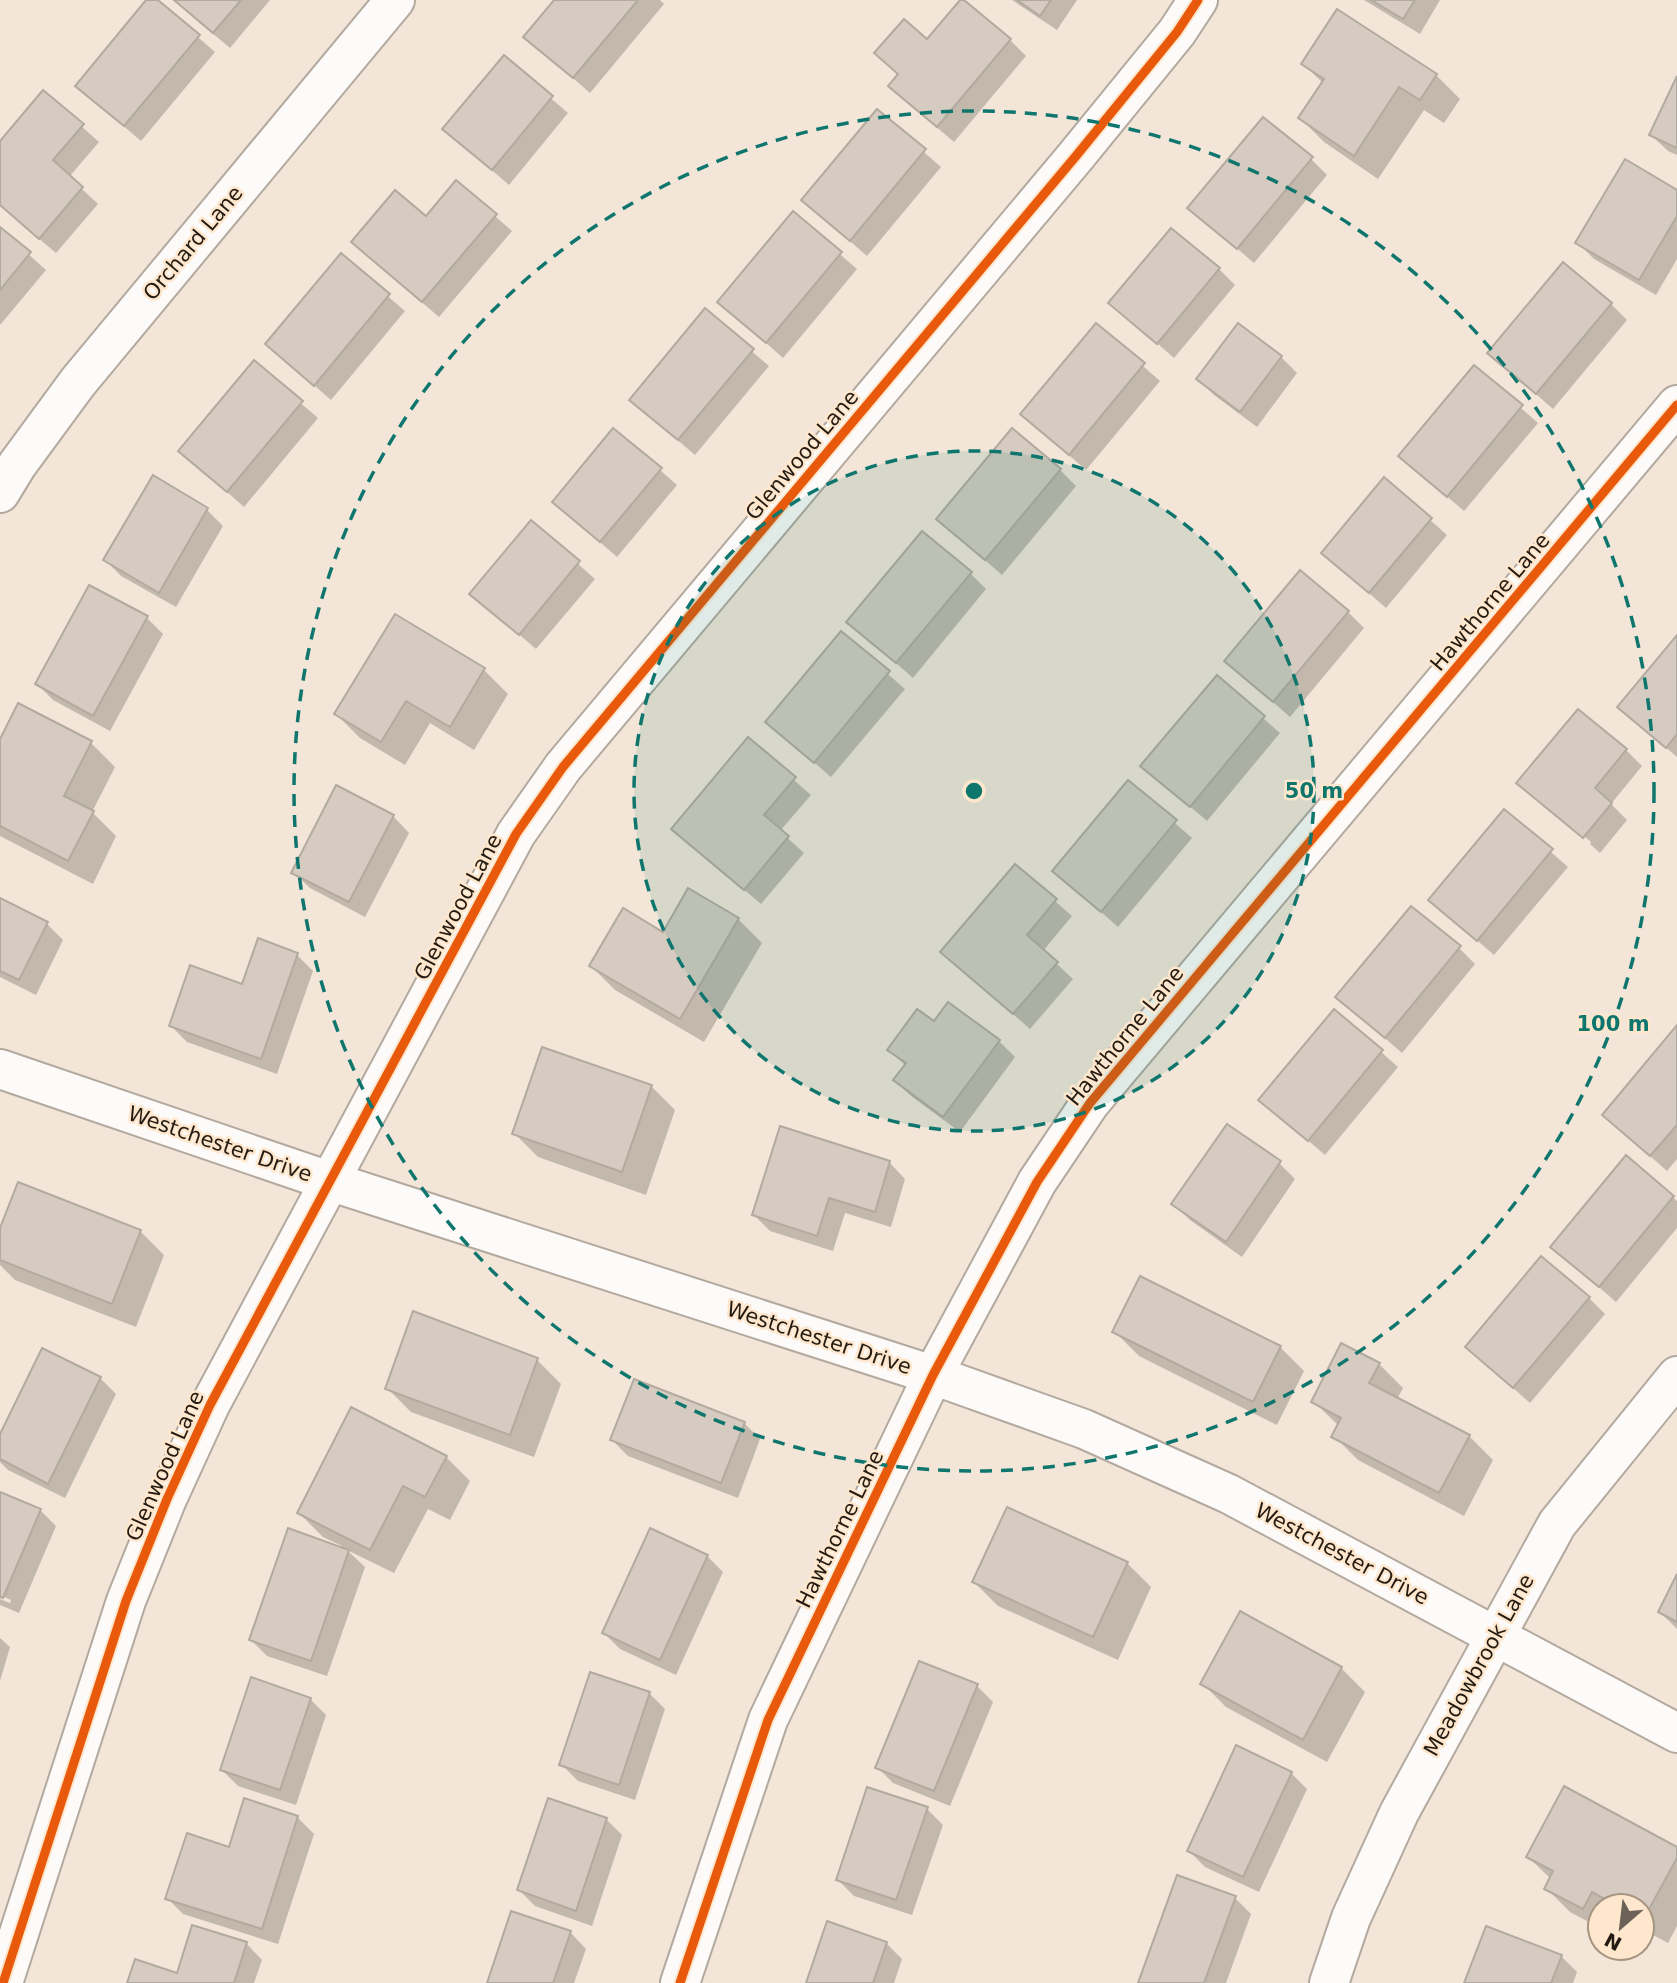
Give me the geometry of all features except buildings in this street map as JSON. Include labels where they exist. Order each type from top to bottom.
[{"type":"street","name":"Orchard Lane","points":[[0,493],[78,382],[395,0]]},
{"type":"street","name":"Glenwood Lane","points":[[3,1983],[126,1601],[167,1499],[210,1405],[516,834],[563,767],[1076,156],[1177,32],[1198,0]]},
{"type":"street","name":"Hawthorne Lane","points":[[680,1983],[768,1720],[933,1375],[1037,1182],[1090,1103],[1677,405]]},
{"type":"street","name":"Westchester Drive","points":[[0,1069],[331,1182],[933,1375],[1084,1429],[1229,1494],[1677,1733]]},
{"type":"street","name":"Meadowbrook Lane","points":[[1329,1983],[1351,1918],[1399,1814],[1557,1524],[1677,1376]]},
{"type":"cycle path","points":[[3,1983],[126,1601],[167,1499],[210,1405],[516,834],[563,767],[1076,156],[1177,32],[1198,0]]},
{"type":"cycle path","points":[[680,1983],[768,1720],[933,1375],[1037,1182],[1090,1103],[1677,405]]}]
